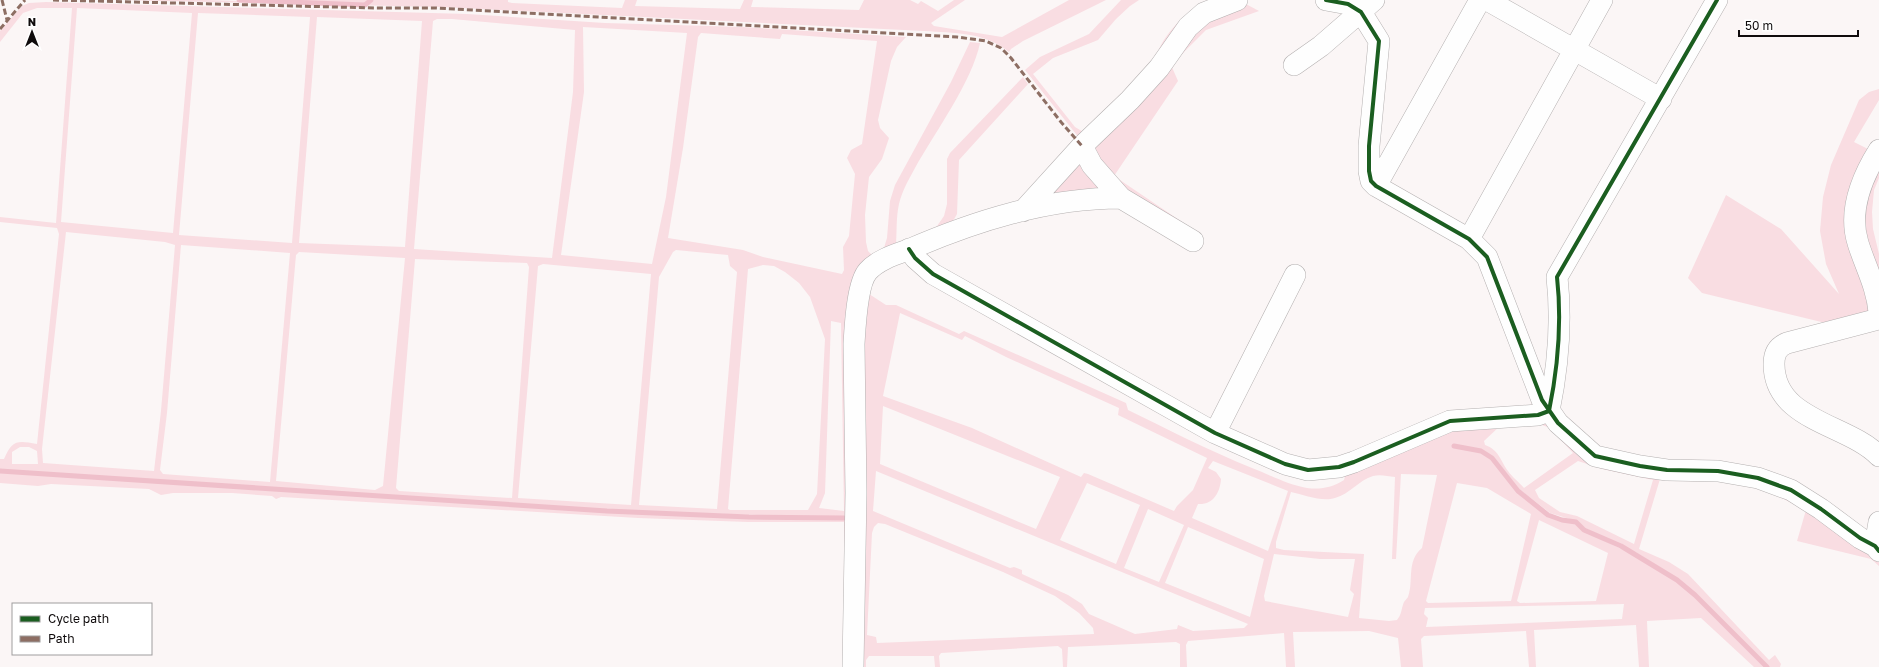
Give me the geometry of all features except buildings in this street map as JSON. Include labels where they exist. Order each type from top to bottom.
[{"type":"street","points":[[1023,211],[1082,146],[1130,100],[1154,73],[1188,27],[1204,13],[1237,0]]},
{"type":"street","points":[[1326,0],[1348,4],[1367,4]]},
{"type":"street","points":[[1376,186],[1480,0]]},
{"type":"street","points":[[1488,0],[1574,51],[1661,98]]},
{"type":"street","points":[[1468,239],[1602,0]]},
{"type":"street","points":[[1550,411],[1554,390],[1559,338],[1559,297],[1557,277],[1717,0]]},
{"type":"street","points":[[1294,65],[1321,46],[1367,4]]},
{"type":"street","points":[[1367,4],[1379,41],[1369,146],[1369,171],[1371,181],[1376,186],[1468,239],[1487,257],[1542,400],[1564,428],[1595,456],[1640,466],[1667,470],[1718,471],[1758,478],[1791,490],[1821,509],[1877,549],[1879,522]]},
{"type":"street","points":[[1082,146],[1092,165],[1121,198],[1193,241]]},
{"type":"street","points":[[1879,150],[1868,168],[1863,181],[1856,207],[1855,220],[1857,242],[1878,296],[1879,312]]},
{"type":"street","points":[[853,667],[856,539],[854,344],[855,320],[863,279],[867,271],[883,260],[922,242],[991,218],[1066,202],[1121,198]]},
{"type":"street","points":[[909,249],[915,258],[933,274],[1214,433],[1285,464],[1308,470],[1340,467],[1450,421],[1538,415],[1550,411]]},
{"type":"street","points":[[1214,433],[1296,275]]},
{"type":"street","points":[[1879,319],[1781,345],[1774,358],[1774,370],[1780,389],[1791,403],[1828,427],[1864,444],[1879,456]]},
{"type":"shaded area","points":[[121,0],[207,0],[364,5],[370,4],[374,0],[508,0],[508,2],[512,3],[622,8],[625,0],[637,0],[635,6],[740,9],[744,0],[753,0],[751,7],[859,10],[864,0],[910,0],[918,4],[921,1],[938,11],[954,0],[965,0],[931,23],[934,26],[1002,37],[1069,0],[1106,0],[1023,41],[1009,52],[1000,45],[979,37],[947,32],[441,7]]},
{"type":"shaded area","points":[[280,0],[369,0],[364,3]]},
{"type":"shaded area","points":[[1121,0],[1139,0],[1116,19],[1098,40],[1053,58],[1033,74],[1075,127],[1085,133],[1149,67],[1166,36],[1180,21],[1197,8],[1216,1],[1226,0],[1206,7],[1181,26],[1161,53],[1154,67],[1084,140],[1080,139],[1025,70],[1040,57],[1089,34]]},
{"type":"shaded area","points":[[46,2],[467,14],[605,23],[743,27],[906,37],[897,47],[891,61],[878,120],[880,128],[889,138],[882,159],[869,177],[865,215],[866,242],[868,251],[873,256],[868,259],[844,616],[844,522],[748,522],[638,518],[281,497],[276,499],[272,496],[232,493],[173,493],[161,495],[149,489],[51,484],[38,486],[0,483],[0,472],[607,512],[749,518],[846,518],[607,510],[0,470],[0,459],[4,459],[13,445],[20,442],[37,444],[59,234],[57,228],[0,222],[0,217],[56,223],[72,8],[37,8],[23,13],[0,42],[0,31],[22,6],[29,3]],"holes":[[[77,8],[192,13],[173,233],[61,222]],[[198,13],[310,17],[292,243],[179,235]],[[317,17],[422,21],[405,247],[299,243]],[[437,19],[575,30],[573,92],[552,258],[414,249],[433,21]],[[583,27],[687,33],[666,197],[652,264],[561,255],[584,92]],[[701,33],[780,39],[782,34],[877,41],[862,144],[851,150],[847,158],[855,174],[849,236],[843,247],[844,270],[842,274],[763,257],[743,250],[668,238],[683,148],[698,37]],[[66,232],[165,242],[175,245],[161,411],[154,471],[43,463],[42,449]],[[181,245],[290,253],[270,482],[163,474],[160,470],[167,413]],[[676,250],[728,255],[730,266],[737,272],[717,509],[639,505],[659,277],[673,252]],[[299,252],[405,258],[383,486],[375,490],[276,481],[296,255]],[[415,259],[527,263],[529,267],[512,498],[399,491],[396,488]],[[543,264],[651,274],[631,505],[518,498],[538,266]],[[763,265],[774,266],[785,272],[799,283],[810,297],[825,339],[817,494],[808,510],[728,509],[748,269]],[[831,321],[841,323],[844,511],[819,508],[825,493]],[[20,447],[29,447],[37,451],[38,464],[12,464],[12,452]]]},
{"type":"shaded area","points":[[1244,3],[1259,11],[1206,30],[1171,65],[1178,81],[1114,176],[1185,224],[1182,227],[1124,193],[1089,148],[1193,30]]},
{"type":"shaded area","points":[[970,42],[980,43],[976,58],[952,107],[915,168],[900,199],[897,219],[896,244],[883,251],[887,238],[890,201],[895,185],[951,82]]},
{"type":"shaded area","points":[[1023,77],[1028,84],[959,160],[957,214],[952,223],[935,229],[944,216],[947,204],[947,159],[950,153]]},
{"type":"shaded area","points":[[1879,89],[1879,100],[1854,142],[1872,151],[1857,180],[1871,287],[1868,317],[1838,326],[1702,293],[1688,278],[1726,195],[1781,229],[1839,294],[1826,264],[1820,231],[1823,197],[1831,165],[1859,100],[1869,92]]},
{"type":"shaded area","points":[[1077,159],[1106,188],[1034,203]]},
{"type":"shaded area","points":[[1879,160],[1879,178],[1874,190],[1872,212],[1873,229],[1879,254],[1879,288],[1861,214]]},
{"type":"shaded area","points":[[866,292],[886,305],[896,305],[959,334],[964,331],[1126,403],[1128,410],[1205,447],[1279,480],[1300,487],[1317,489],[1336,484],[1344,480],[1347,469],[1450,425],[1488,421],[1549,421],[1565,440],[1576,450],[1607,464],[1658,474],[1716,476],[1747,479],[1774,488],[1806,505],[1837,526],[1879,561],[1879,566],[1871,559],[1797,541],[1806,510],[1763,489],[1709,479],[1660,479],[1639,549],[1669,562],[1688,574],[1769,660],[1775,655],[1781,664],[1780,667],[1769,667],[1696,594],[1677,578],[1637,553],[1585,528],[1576,521],[1550,513],[1519,489],[1494,457],[1482,450],[1454,445],[1453,448],[1469,449],[1481,453],[1491,459],[1517,492],[1548,516],[1575,523],[1584,531],[1636,556],[1676,581],[1694,596],[1766,667],[1754,667],[1701,618],[1647,621],[1649,667],[1639,667],[1636,625],[1534,630],[1536,667],[1529,667],[1526,631],[1424,636],[1421,639],[1423,667],[1401,667],[1398,638],[1369,631],[1293,632],[1295,667],[1286,667],[1284,633],[1188,641],[1186,645],[1187,667],[1180,667],[1180,644],[1176,642],[1068,647],[1067,667],[1063,667],[1062,649],[1058,646],[941,653],[939,656],[940,667],[935,667],[934,656],[869,656],[866,660],[866,667],[859,667],[863,525],[861,402],[864,304]],"holes":[[[900,313],[962,340],[965,336],[1006,357],[1119,408],[1118,415],[1207,458],[1193,490],[1174,511],[1088,474],[1084,473],[1081,477],[972,428],[883,396]],[[883,406],[1060,477],[1036,529],[880,464]],[[1501,425],[1542,425],[1550,428],[1573,453],[1524,488],[1510,473],[1490,447],[1485,445],[1484,441]],[[1213,461],[1288,491],[1268,551],[1192,518],[1198,504],[1208,502],[1215,497],[1219,489],[1221,479],[1216,472],[1208,468]],[[1578,461],[1602,469],[1653,480],[1634,544],[1577,516],[1560,512],[1539,498],[1535,490]],[[876,471],[1248,624],[1244,628],[1193,631],[1178,625],[1177,629],[1135,634],[1089,614],[1082,604],[1068,595],[1022,574],[1022,570],[1014,567],[1010,568],[873,511]],[[1401,474],[1437,475],[1422,548],[1417,553],[1412,565],[1410,591],[1404,602],[1399,618],[1397,620],[1389,621],[1359,618],[1364,554],[1284,550],[1276,548],[1276,542],[1291,492],[1313,498],[1330,499],[1340,496],[1373,476],[1381,475],[1395,477],[1392,559],[1396,559]],[[1087,483],[1140,505],[1116,564],[1060,540]],[[1457,483],[1487,488],[1531,514],[1511,601],[1428,603],[1426,601]],[[1148,509],[1184,525],[1159,582],[1124,568]],[[1539,520],[1608,553],[1596,601],[1520,603],[1517,601]],[[878,523],[885,524],[1003,572],[1055,596],[1079,613],[1093,628],[1094,634],[877,643],[876,637],[867,635],[872,533],[874,527]],[[1188,527],[1264,559],[1250,617],[1165,583]],[[1274,554],[1320,559],[1355,559],[1350,590],[1354,594],[1348,617],[1265,601],[1264,596]],[[1624,604],[1622,619],[1426,627],[1428,618],[1424,614],[1425,608]]]},
{"type":"waterway","points":[[239,0],[365,5],[371,0]]},
{"type":"waterway","points":[[1454,446],[1481,451],[1492,458],[1518,491],[1548,515],[1562,520],[1576,522],[1584,530],[1621,546],[1677,580],[1695,595],[1767,667]]},
{"type":"waterway","points":[[0,471],[607,511],[749,517],[844,518]]},
{"type":"marked path","points":[[2,0],[7,20]]},
{"type":"marked path","points":[[0,29],[25,0]]},
{"type":"marked path","points":[[53,0],[376,8],[436,8],[957,37],[986,41],[1001,48],[1011,58],[1061,122],[1082,146]]},
{"type":"cycle path","points":[[1326,0],[1348,4],[1361,12],[1379,41],[1369,146],[1369,171],[1371,181],[1376,186],[1469,239],[1487,257],[1542,400],[1558,423],[1595,456],[1640,466],[1667,470],[1718,471],[1758,478],[1791,490],[1821,509],[1860,538],[1875,546],[1879,551]]},
{"type":"cycle path","points":[[909,249],[915,258],[933,274],[1215,433],[1285,464],[1308,470],[1339,467],[1450,421],[1538,415],[1549,411],[1555,378],[1559,328],[1557,277],[1717,0]]}]
